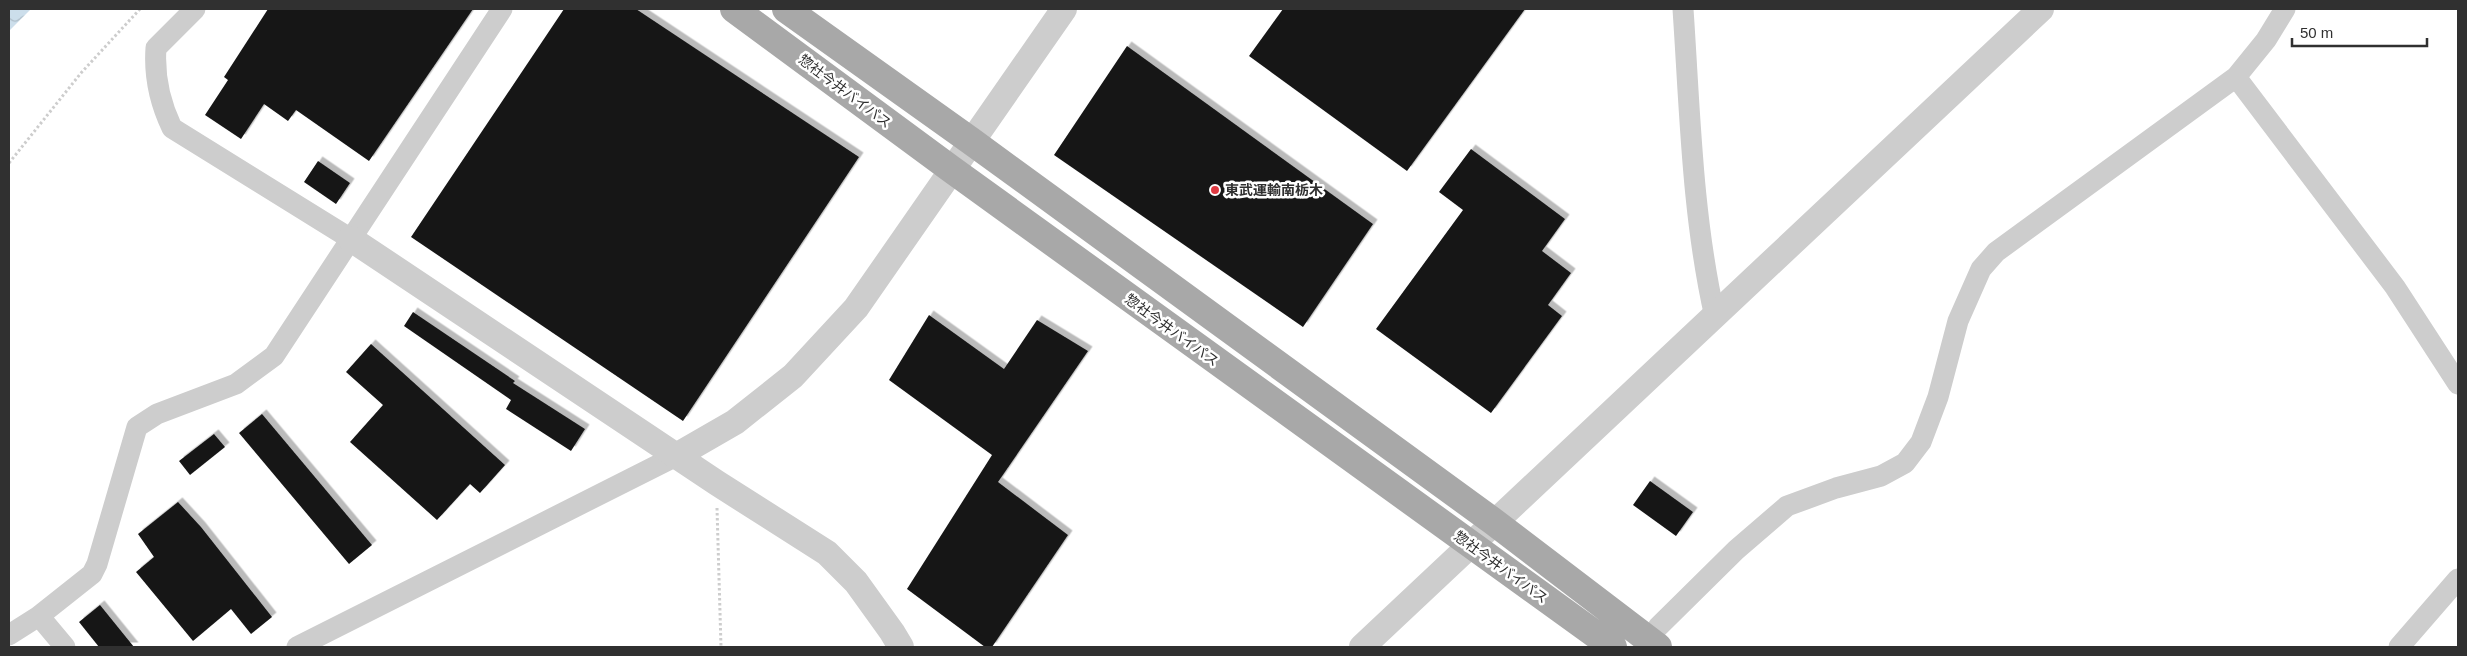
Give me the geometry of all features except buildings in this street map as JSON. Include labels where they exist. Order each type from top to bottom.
[{"type":"main road","name":"惣社今井バイパス","points":[[734,9],[951,170],[1613,647]]},
{"type":"main road","points":[[786,9],[971,141],[1494,522],[1658,637]]},
{"type":"street","points":[[195,9],[156,48],[155,69],[165,112],[172,128],[352,239],[676,456],[826,553],[856,582],[901,647]]},
{"type":"street","points":[[9,636],[39,616],[92,574],[98,564],[138,427],[157,414],[236,384],[274,356],[502,9]]},
{"type":"street","points":[[297,647],[676,456],[735,422],[793,376],[856,308],[1064,9]]},
{"type":"street","points":[[1683,9],[1693,158],[1704,268],[1715,316]]},
{"type":"street","points":[[1362,647],[2041,9]]},
{"type":"street","points":[[1658,637],[1736,550],[1786,506],[1836,488],[1881,476],[1905,463],[1921,442],[1931,415],[1958,321],[1981,269],[1996,252],[2236,77],[2266,40],[2286,9]]},
{"type":"street","points":[[2236,77],[2394,287],[2458,384]]},
{"type":"street","points":[[2400,647],[2458,579]]},
{"type":"street","points":[[39,616],[66,647]]},
{"type":"path","points":[[9,163],[81,74],[140,9]]},
{"type":"path","points":[[717,483],[721,647]]},
{"type":"water","points":[[9,9],[31,9],[9,31]]},
{"type":"place","name":"東武運輸南栃木","points":[[1215,190]]}]
